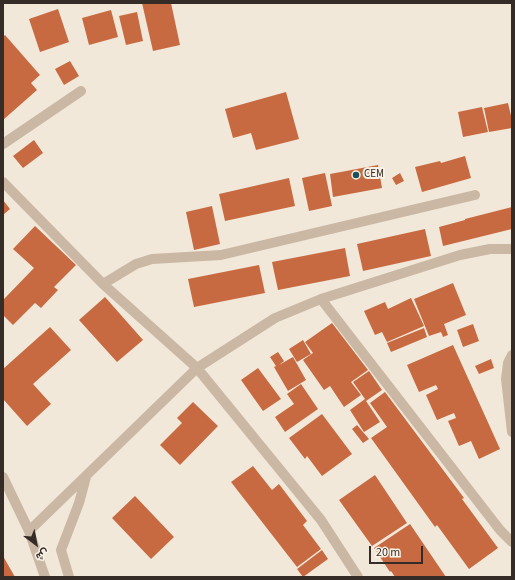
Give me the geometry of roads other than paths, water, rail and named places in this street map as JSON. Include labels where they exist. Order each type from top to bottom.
[{"type":"street","points":[[3,144],[81,91]]},
{"type":"street","points":[[3,182],[103,284],[197,368],[321,520],[358,577]]},
{"type":"street","points":[[103,284],[136,264],[152,259],[220,255],[475,194]]},
{"type":"street","points":[[29,531],[197,368],[275,318],[321,299],[460,255],[490,249],[512,249]]},
{"type":"street","points":[[321,299],[500,530],[512,542]]},
{"type":"street","points":[[512,355],[508,363],[506,379],[512,432]]},
{"type":"street","points":[[69,577],[61,550],[79,503],[87,475]]},
{"type":"street","points":[[3,477],[29,531],[45,577]]},
{"type":"place","name":"CEM","points":[[356,175]]}]
